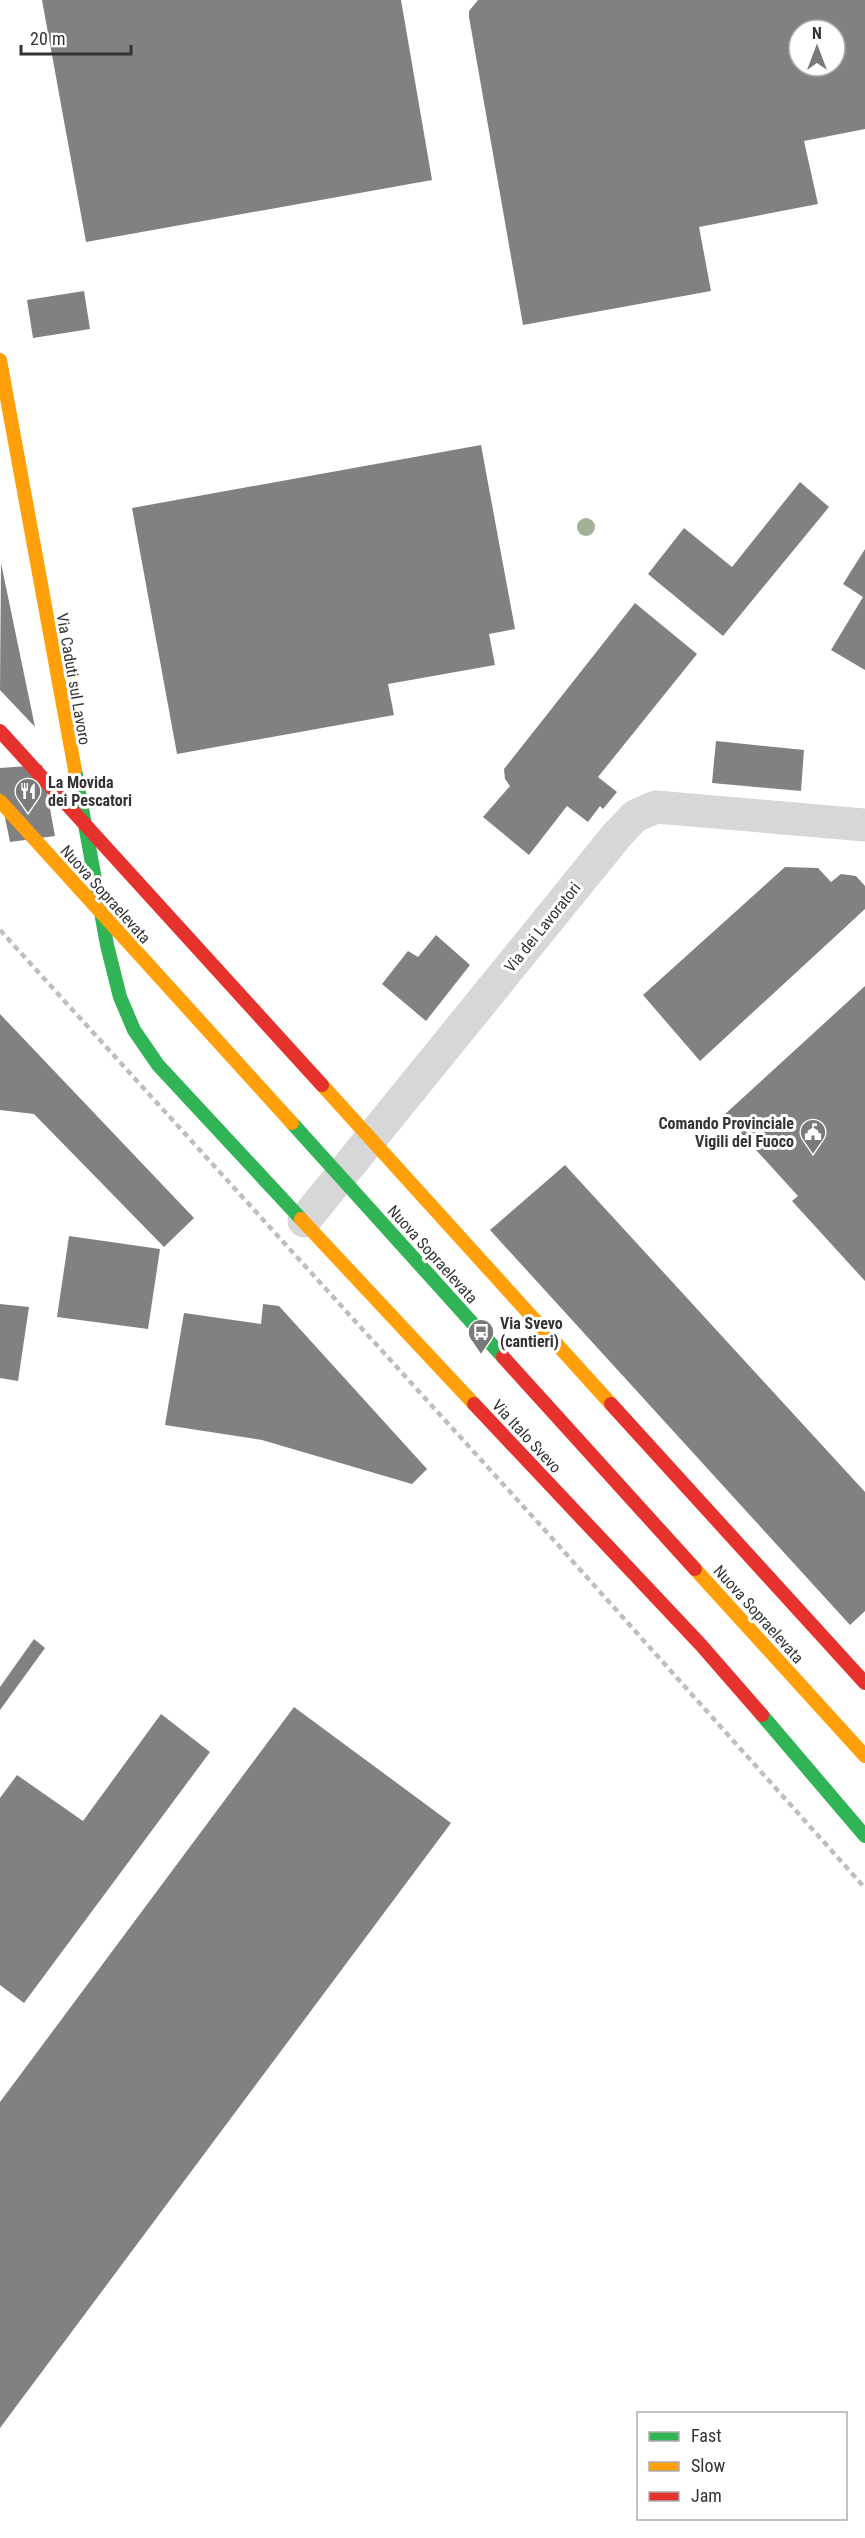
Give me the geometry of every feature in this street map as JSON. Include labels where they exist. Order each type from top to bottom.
[{"type":"main road","name":"Via Caduti sul Lavoro","points":[[0,360],[107,945],[120,997],[134,1030],[158,1065]]},
{"type":"main road","name":"Nuova Sopraelevata","points":[[0,731],[865,1683]]},
{"type":"main road","name":"Nuova Sopraelevata","points":[[0,801],[865,1756]]},
{"type":"main road","name":"Via Italo Svevo","points":[[158,1065],[701,1645],[865,1836]]},
{"type":"street","name":"Via dei Lavoratori","points":[[304,1221],[617,835],[635,816],[656,807],[865,825]]},
{"type":"building","points":[[42,0],[401,0],[432,180],[86,242]]},
{"type":"building","points":[[478,0],[865,0],[865,129],[804,141],[818,204],[699,227],[711,291],[523,325],[469,11]]},
{"type":"building","points":[[84,291],[90,329],[33,338],[27,300]]},
{"type":"building","points":[[481,445],[515,629],[489,634],[495,665],[388,684],[394,715],[177,754],[132,508]]},
{"type":"building","points":[[800,482],[829,507],[723,636],[648,574],[684,528],[732,567]]},
{"type":"building","points":[[865,549],[865,670],[831,650],[863,597],[843,584]]},
{"type":"building","points":[[1,563],[35,727],[0,690]]},
{"type":"building","points":[[635,603],[697,654],[598,777],[617,792],[603,809],[600,806],[588,822],[567,806],[529,855],[483,817],[510,786],[505,779],[504,769]]},
{"type":"building","points":[[716,741],[804,750],[801,791],[712,783]]},
{"type":"building","name":"La Movida dei Pescatori","points":[[42,765],[55,836],[10,842],[0,793],[0,768]]},
{"type":"building","points":[[785,867],[818,868],[831,882],[841,874],[856,876],[865,886],[865,909],[700,1061],[643,995]]},
{"type":"building","points":[[436,935],[470,965],[426,1021],[382,984],[408,951],[418,957]]},
{"type":"building","name":"Comando Provinciale Vigili del Fuoco","points":[[865,986],[865,1281],[792,1201],[798,1196],[724,1115]]},
{"type":"building","points":[[0,1014],[194,1218],[164,1247],[34,1114],[0,1110]]},
{"type":"building","points":[[565,1165],[865,1492],[865,1611],[850,1625],[490,1230]]},
{"type":"building","points":[[69,1236],[160,1249],[148,1329],[57,1317]]},
{"type":"building","points":[[0,1304],[29,1307],[18,1381],[0,1378]]},
{"type":"building","points":[[263,1304],[279,1306],[427,1469],[412,1484],[262,1440],[165,1425],[184,1313],[261,1324]]},
{"type":"building","points":[[34,1639],[45,1648],[0,1710],[0,1687]]},
{"type":"building","points":[[294,1707],[451,1823],[0,2428],[0,2102]]},
{"type":"building","points":[[161,1714],[210,1752],[24,2003],[0,1985],[0,1798],[17,1775],[83,1821]]},
{"type":"railway","points":[[0,930],[542,1527],[865,1888]]},
{"type":"traffic: fast","points":[[75,770],[107,945],[120,997],[134,1030],[158,1065],[301,1219]]},
{"type":"traffic: fast","points":[[292,1123],[503,1357]]},
{"type":"traffic: fast","points":[[762,1715],[865,1836]]},
{"type":"traffic: slow","points":[[0,360],[75,770]]},
{"type":"traffic: slow","points":[[0,801],[292,1123]]},
{"type":"traffic: slow","points":[[322,1085],[611,1404]]},
{"type":"traffic: slow","points":[[301,1219],[474,1404]]},
{"type":"traffic: slow","points":[[695,1569],[865,1756]]},
{"type":"traffic: jam","points":[[0,731],[322,1085]]},
{"type":"traffic: jam","points":[[503,1357],[695,1569]]},
{"type":"traffic: jam","points":[[474,1404],[701,1645],[762,1715]]},
{"type":"traffic: jam","points":[[611,1404],[865,1683]]},
{"type":"place","name":"La Movida dei Pescatori","points":[[28,814]]},
{"type":"place","name":"Comando Provinciale Vigili del Fuoco","points":[[813,1155]]},
{"type":"place","name":"Via Svevo (cantieri)","points":[[481,1355]]}]
